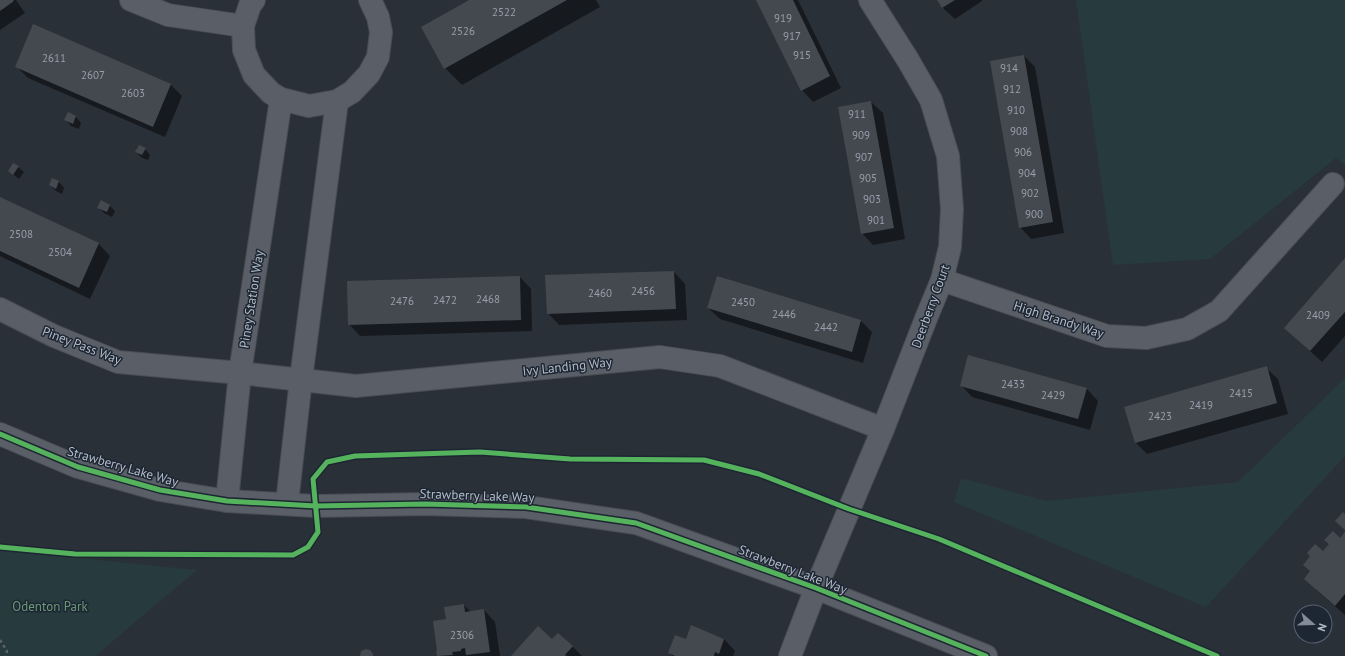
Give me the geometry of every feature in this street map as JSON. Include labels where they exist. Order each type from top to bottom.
[{"type":"street","points":[[131,0],[168,15],[243,26]]},
{"type":"street","points":[[254,0],[250,5],[243,26],[244,50],[254,75],[271,92],[282,99],[309,106],[337,101],[352,92],[370,74],[378,57],[381,32],[378,17],[370,0]]},
{"type":"street","name":"Deerberry Court","points":[[790,656],[816,588],[883,429],[926,316],[942,280],[950,247],[952,209],[948,156],[931,100],[870,0]]},
{"type":"street","name":"Piney Station Way","points":[[227,501],[240,373],[282,99]]},
{"type":"street","points":[[287,503],[301,379],[337,101]]},
{"type":"street","name":"High Brandy Way","points":[[942,280],[1107,336],[1146,338],[1187,329],[1219,311],[1333,184]]},
{"type":"street","name":"Piney Pass Way","points":[[0,309],[54,336],[118,362],[240,373]]},
{"type":"street","name":"Ivy Landing Way","points":[[240,373],[356,386],[660,357],[720,366],[883,429]]},
{"type":"street","name":"Strawberry Lake Way","points":[[0,434],[78,468],[160,490],[227,501],[287,503],[316,506],[425,504],[526,507],[636,523],[816,588],[986,656]]},
{"type":"path","points":[[0,640],[6,651],[6,656]]},
{"type":"green space","points":[[1076,0],[1345,0],[1345,165],[1336,158],[1210,259],[1113,265]]},
{"type":"green space","points":[[1345,378],[1345,456],[1206,607],[954,502],[961,478],[1047,501],[1238,482]]},
{"type":"green space","name":"Odenton Park","points":[[0,550],[197,570],[95,656],[0,656]]},
{"type":"building","points":[[0,0],[13,0],[14,1],[0,11]]},
{"type":"building","points":[[469,0],[567,0],[444,69],[421,27]]},
{"type":"building","points":[[756,0],[793,0],[830,76],[801,91]]},
{"type":"building","points":[[937,0],[955,0],[942,8]]},
{"type":"building","points":[[33,24],[171,84],[153,127],[15,67]]},
{"type":"building","points":[[1024,55],[1053,222],[1019,228],[990,61]]},
{"type":"building","points":[[871,101],[894,228],[861,234],[838,107]]},
{"type":"building","points":[[68,112],[76,116],[73,124],[64,120]]},
{"type":"building","points":[[139,145],[146,148],[142,155],[135,152]]},
{"type":"building","points":[[13,163],[19,166],[13,175],[8,171]]},
{"type":"building","points":[[52,178],[59,181],[56,189],[49,185]]},
{"type":"building","points":[[0,197],[99,243],[79,288],[0,251]]},
{"type":"building","points":[[101,200],[110,205],[107,212],[97,208]]},
{"type":"building","points":[[1345,258],[1345,312],[1310,351],[1284,328]]},
{"type":"building","points":[[674,271],[676,309],[547,314],[545,275]]},
{"type":"building","points":[[520,276],[521,320],[348,325],[347,281]]},
{"type":"building","points":[[717,276],[861,320],[852,352],[707,308]]},
{"type":"building","points":[[968,355],[1087,388],[1078,419],[960,386]]},
{"type":"building","points":[[1267,366],[1277,403],[1135,443],[1124,407]]},
{"type":"building","points":[[1343,512],[1345,514],[1345,530],[1335,521]]},
{"type":"building","points":[[1333,531],[1340,538],[1345,532],[1345,594],[1335,606],[1304,579],[1310,571],[1303,565],[1310,556],[1307,553],[1315,544],[1323,551],[1329,544],[1324,540]]},
{"type":"building","points":[[464,604],[465,612],[484,609],[490,652],[466,655],[465,648],[461,649],[461,651],[452,652],[453,655],[437,656],[433,621],[446,619],[444,607]]},
{"type":"building","points":[[691,625],[724,639],[719,654],[715,652],[714,656],[675,656],[668,653],[675,635],[686,639]]},
{"type":"building","points":[[538,626],[552,639],[558,633],[573,646],[565,655],[567,656],[511,656]]},
{"type":"building","points":[[366,649],[370,650],[373,656],[360,656],[361,651]]},
{"type":"cycle path","points":[[0,434],[78,467],[160,490],[227,501],[316,506],[425,504],[526,507],[636,523],[816,588],[986,656]]},
{"type":"cycle path","points":[[0,547],[75,554],[293,555],[308,547],[318,532],[313,479],[327,462],[355,456],[480,452],[570,459],[704,460],[759,474],[849,509],[939,539],[1217,656]]}]
